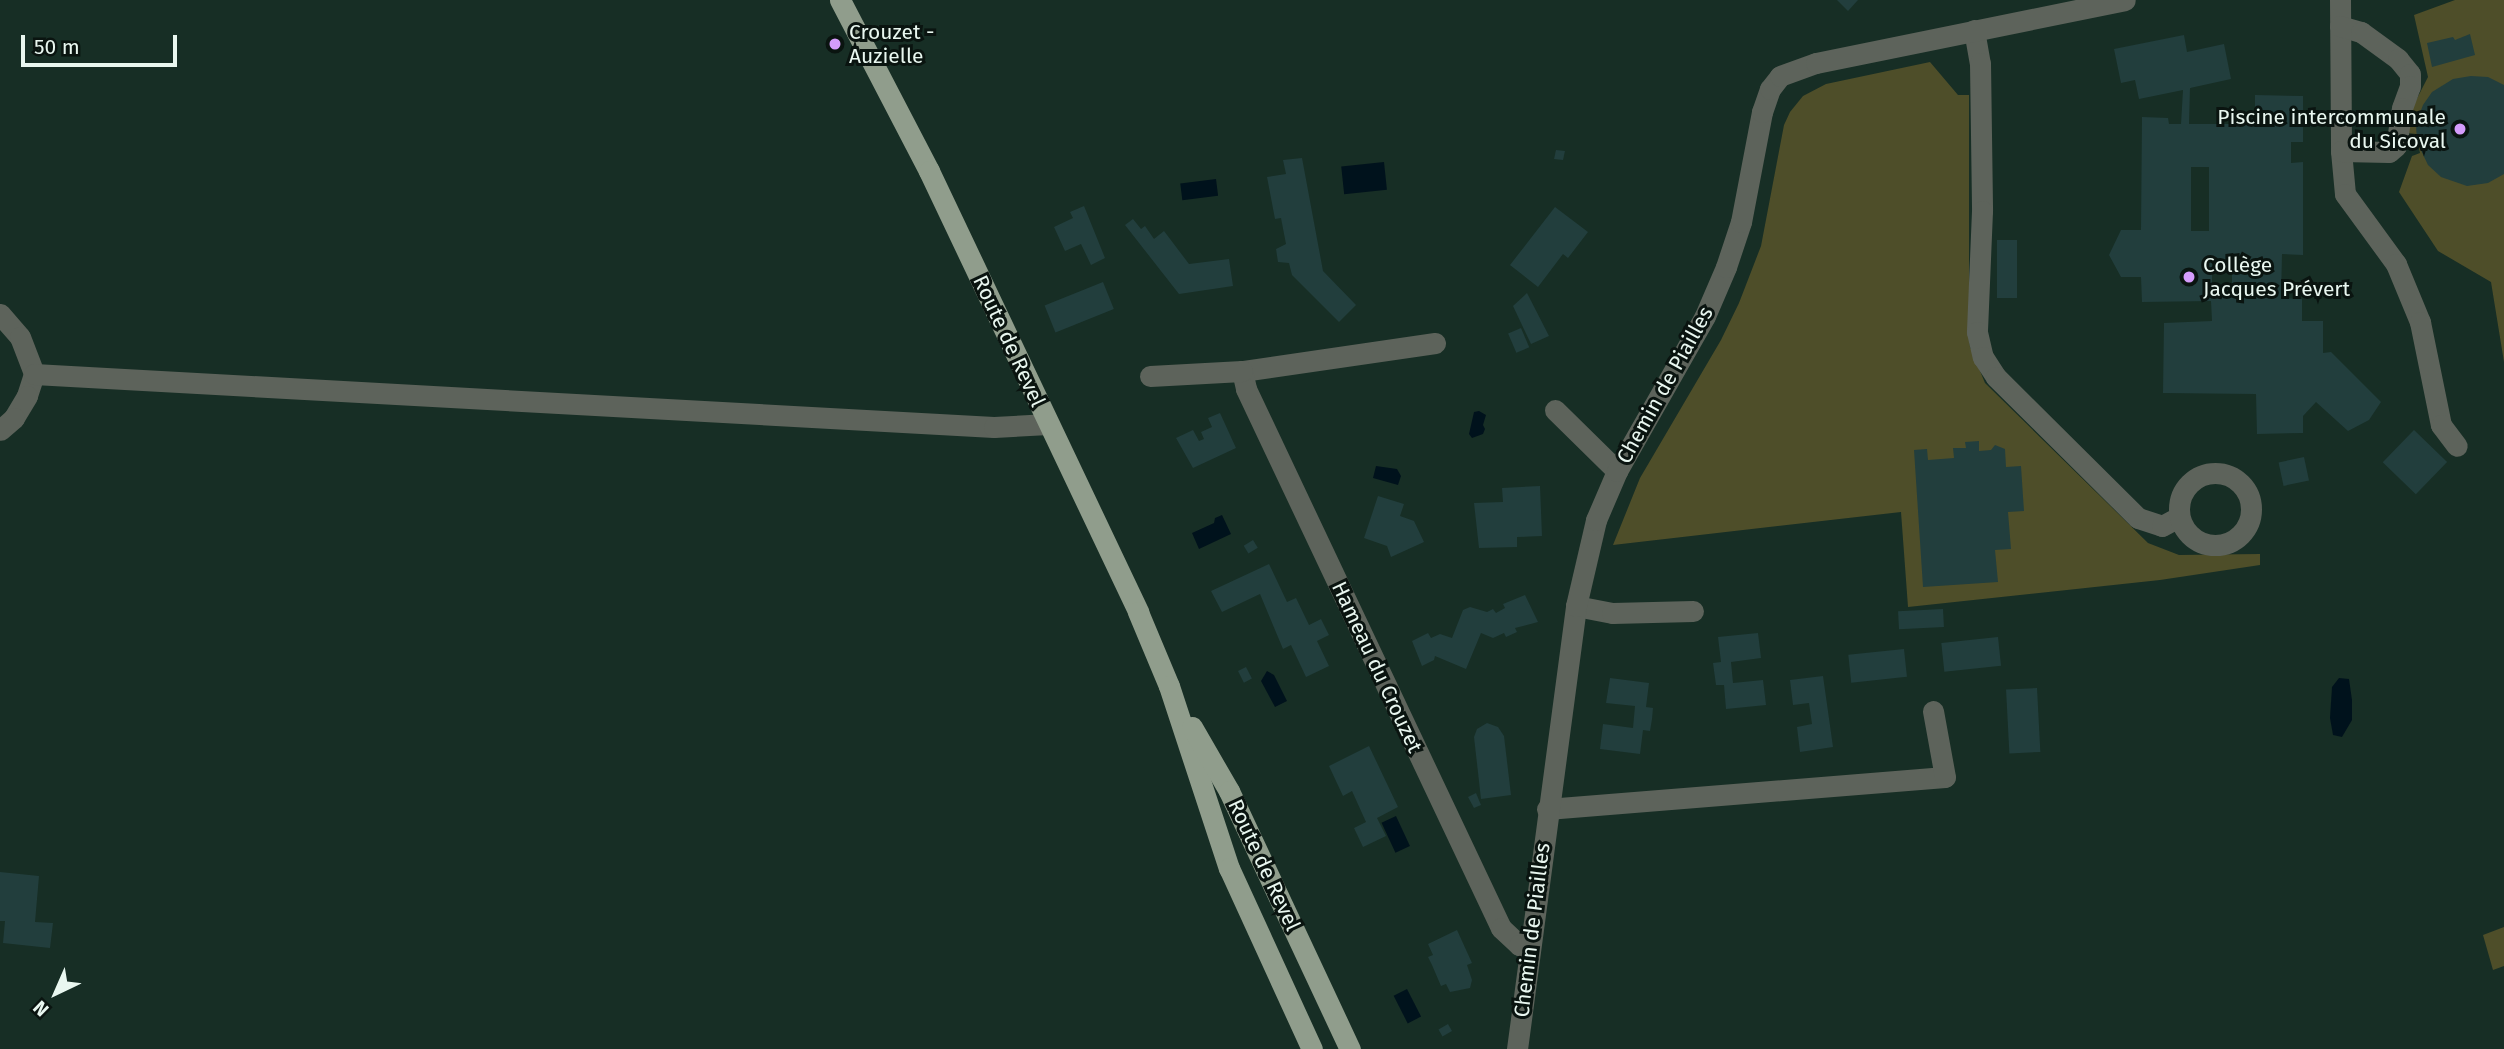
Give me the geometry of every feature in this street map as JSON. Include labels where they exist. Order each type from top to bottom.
[{"type":"main road","name":"Route de Revel","points":[[840,0],[929,171],[1139,612],[1169,687],[1229,868],[1312,1049]]},
{"type":"main road","name":"Route de Revel","points":[[1169,687],[1229,792],[1350,1049]]},
{"type":"street","name":"Chemin de Piailles","points":[[1517,1049],[1576,606],[1597,520],[1617,471],[1704,316],[1726,267],[1741,222],[1762,112],[1770,89],[1780,76],[1816,63],[2125,0]]},
{"type":"street","points":[[2340,0],[2341,151],[2345,194],[2396,264],[2420,322],[2441,425],[2457,446]]},
{"type":"street","points":[[2340,26],[2361,32],[2398,59],[2410,74],[2410,86],[2402,108],[2396,146],[2389,152],[2341,151]]},
{"type":"street","points":[[1974,30],[1980,62],[1982,211],[1977,332],[1983,357],[1996,377],[2138,518],[2162,526],[2179,517]]},
{"type":"street","points":[[0,314],[20,337],[34,374],[27,396],[14,418],[0,429]]},
{"type":"street","points":[[1150,376],[1242,371],[1435,343]]},
{"type":"street","name":"Hameau du Crouzet","points":[[1242,371],[1246,389],[1501,928],[1519,945],[1530,948]]},
{"type":"street","points":[[34,374],[994,426],[1048,424]]},
{"type":"street","points":[[1555,411],[1617,471]]},
{"type":"street","points":[[1576,606],[1612,613],[1693,611]]},
{"type":"street","points":[[1547,809],[1945,777],[1933,711]]},
{"type":"shaded area","points":[[2455,0],[2504,0],[2504,362],[2491,282],[2438,251],[2399,192],[2412,156],[2420,153],[2416,134],[2407,133],[2407,118],[2428,77],[2414,15]]},
{"type":"shaded area","points":[[1930,62],[1958,95],[1969,95],[1969,333],[1970,347],[1985,383],[2148,543],[2179,555],[2260,554],[2260,565],[2160,580],[1908,607],[1901,512],[1613,545],[1640,478],[1721,340],[1739,303],[1761,246],[1784,125],[1790,112],[1803,96],[1826,84]]},
{"type":"shaded area","points":[[2504,927],[2504,966],[2493,970],[2483,935]]},
{"type":"water","points":[[1384,162],[1387,190],[1344,194],[1341,166]]},
{"type":"water","points":[[1216,179],[1218,196],[1182,200],[1180,183]]},
{"type":"water","points":[[1479,411],[1486,415],[1483,425],[1485,429],[1483,434],[1472,438],[1469,434],[1474,412]]},
{"type":"water","points":[[1376,466],[1397,469],[1401,476],[1398,485],[1373,478]]},
{"type":"water","points":[[1222,515],[1231,534],[1199,549],[1192,533],[1214,523],[1215,518]]},
{"type":"water","points":[[1267,671],[1274,675],[1287,701],[1275,707],[1261,681]]},
{"type":"water","points":[[2339,678],[2349,679],[2352,700],[2352,720],[2342,737],[2333,735],[2330,718],[2332,687]]},
{"type":"water","points":[[1396,816],[1410,846],[1395,853],[1381,823]]},
{"type":"water","points":[[1407,989],[1421,1017],[1408,1023],[1394,996]]},
{"type":"building","points":[[1837,0],[1858,0],[1848,11]]},
{"type":"building","points":[[2470,34],[2475,55],[2432,67],[2427,43],[2453,37],[2455,40]]},
{"type":"building","points":[[2184,35],[2187,52],[2224,44],[2231,79],[2190,88],[2189,124],[2232,124],[2232,119],[2255,119],[2255,95],[2303,96],[2303,142],[2291,142],[2291,163],[2303,162],[2303,255],[2282,254],[2281,298],[2302,299],[2302,321],[2323,321],[2323,353],[2331,352],[2381,402],[2369,420],[2348,431],[2316,402],[2303,416],[2303,433],[2257,434],[2256,394],[2163,393],[2164,323],[2212,321],[2211,301],[2142,302],[2141,277],[2121,277],[2109,255],[2121,230],[2141,230],[2142,117],[2168,118],[2169,124],[2181,124],[2183,90],[2139,99],[2135,80],[2121,83],[2114,49]],"holes":[[[2191,167],[2209,167],[2209,231],[2191,231]],[[2212,259],[2232,259],[2232,297],[2212,297]]]},
{"type":"building","name":"Piscine intercommunale du Sicoval","points":[[2488,77],[2504,85],[2504,174],[2488,183],[2467,186],[2441,177],[2428,165],[2417,142],[2416,124],[2423,105],[2432,92],[2453,79]]},
{"type":"building","points":[[1556,150],[1565,151],[1563,160],[1554,159]]},
{"type":"building","points":[[1302,158],[1323,271],[1356,305],[1339,322],[1292,275],[1289,263],[1278,262],[1276,249],[1286,244],[1281,218],[1275,219],[1267,177],[1286,174],[1283,160]]},
{"type":"building","points":[[1084,206],[1105,258],[1091,265],[1081,244],[1065,251],[1054,227],[1073,218],[1070,212]]},
{"type":"building","points":[[1555,207],[1588,232],[1568,258],[1563,254],[1538,287],[1510,265]]},
{"type":"building","points":[[1133,219],[1141,229],[1145,226],[1154,239],[1164,231],[1189,264],[1229,259],[1233,286],[1179,294],[1125,225]]},
{"type":"building","points":[[1997,240],[2017,240],[2017,298],[1997,298]]},
{"type":"building","points":[[1103,282],[1114,309],[1055,332],[1045,306]]},
{"type":"building","points":[[1527,293],[1549,336],[1531,344],[1513,306]]},
{"type":"building","points":[[1521,328],[1529,347],[1516,353],[1508,333]]},
{"type":"building","points":[[1220,413],[1236,448],[1193,468],[1176,438],[1193,430],[1199,441],[1204,439],[1201,432],[1212,427],[1208,418]]},
{"type":"building","points":[[2414,430],[2447,462],[2416,494],[2383,462]]},
{"type":"building","points":[[1979,441],[1979,451],[1991,450],[1995,445],[2005,449],[2006,467],[2021,466],[2024,511],[2008,512],[2011,549],[1995,550],[1998,582],[1923,587],[1914,450],[1927,449],[1928,460],[1954,458],[1953,448],[1966,448],[1965,442]]},
{"type":"building","points":[[2304,457],[2309,480],[2284,486],[2279,462]]},
{"type":"building","points":[[1540,486],[1542,536],[1517,537],[1517,547],[1479,548],[1474,503],[1503,502],[1502,488]]},
{"type":"building","points":[[1378,496],[1404,504],[1400,516],[1414,521],[1424,542],[1391,557],[1387,546],[1364,538]]},
{"type":"building","points":[[1253,540],[1258,548],[1248,553],[1244,546]]},
{"type":"building","points":[[1269,564],[1287,602],[1296,598],[1309,625],[1321,619],[1329,635],[1317,641],[1329,666],[1306,677],[1291,645],[1283,649],[1260,594],[1222,612],[1211,591]]},
{"type":"building","points":[[1525,595],[1538,622],[1515,628],[1517,632],[1506,637],[1504,633],[1493,638],[1481,633],[1466,669],[1435,656],[1434,660],[1422,666],[1412,641],[1428,633],[1431,638],[1440,634],[1452,638],[1463,610],[1470,607],[1487,612],[1493,609],[1496,613],[1505,608],[1503,604]]},
{"type":"building","points":[[1943,609],[1944,627],[1899,629],[1898,611]]},
{"type":"building","points":[[1758,633],[1761,658],[1731,662],[1733,683],[1763,680],[1766,705],[1726,709],[1724,685],[1716,685],[1713,663],[1721,662],[1718,637]]},
{"type":"building","points":[[1998,637],[2001,666],[1944,672],[1941,643]]},
{"type":"building","points":[[1904,649],[1907,677],[1851,683],[1848,655]]},
{"type":"building","points":[[1246,667],[1252,679],[1244,683],[1238,671]]},
{"type":"building","points":[[1823,676],[1833,747],[1800,752],[1797,727],[1812,724],[1809,703],[1793,705],[1790,680]]},
{"type":"building","points":[[1610,678],[1649,683],[1646,707],[1653,708],[1652,719],[1650,731],[1643,730],[1640,754],[1600,749],[1603,724],[1633,728],[1635,706],[1606,703]]},
{"type":"building","points":[[2037,688],[2040,752],[2009,754],[2006,690]]},
{"type":"building","points":[[1487,723],[1498,727],[1504,736],[1511,795],[1481,799],[1474,737],[1477,729]]},
{"type":"building","points":[[1369,746],[1398,807],[1377,818],[1386,836],[1363,847],[1354,828],[1366,822],[1352,791],[1343,796],[1329,766]]},
{"type":"building","points":[[1476,793],[1481,805],[1474,808],[1468,797]]},
{"type":"building","points":[[0,872],[39,876],[35,922],[53,923],[50,948],[3,943],[5,921],[0,921]]},
{"type":"building","points":[[1457,930],[1472,963],[1467,965],[1472,980],[1470,988],[1450,992],[1446,984],[1441,986],[1428,957],[1433,955],[1428,944]]},
{"type":"building","points":[[1448,1024],[1452,1031],[1442,1036],[1438,1030]]},
{"type":"place","name":"Crouzet - Auzielle","points":[[835,44]]},
{"type":"place","name":"Piscine intercommunale du Sicoval","points":[[2460,129]]},
{"type":"place","name":"Collège Jacques Prévert","points":[[2189,277]]}]
